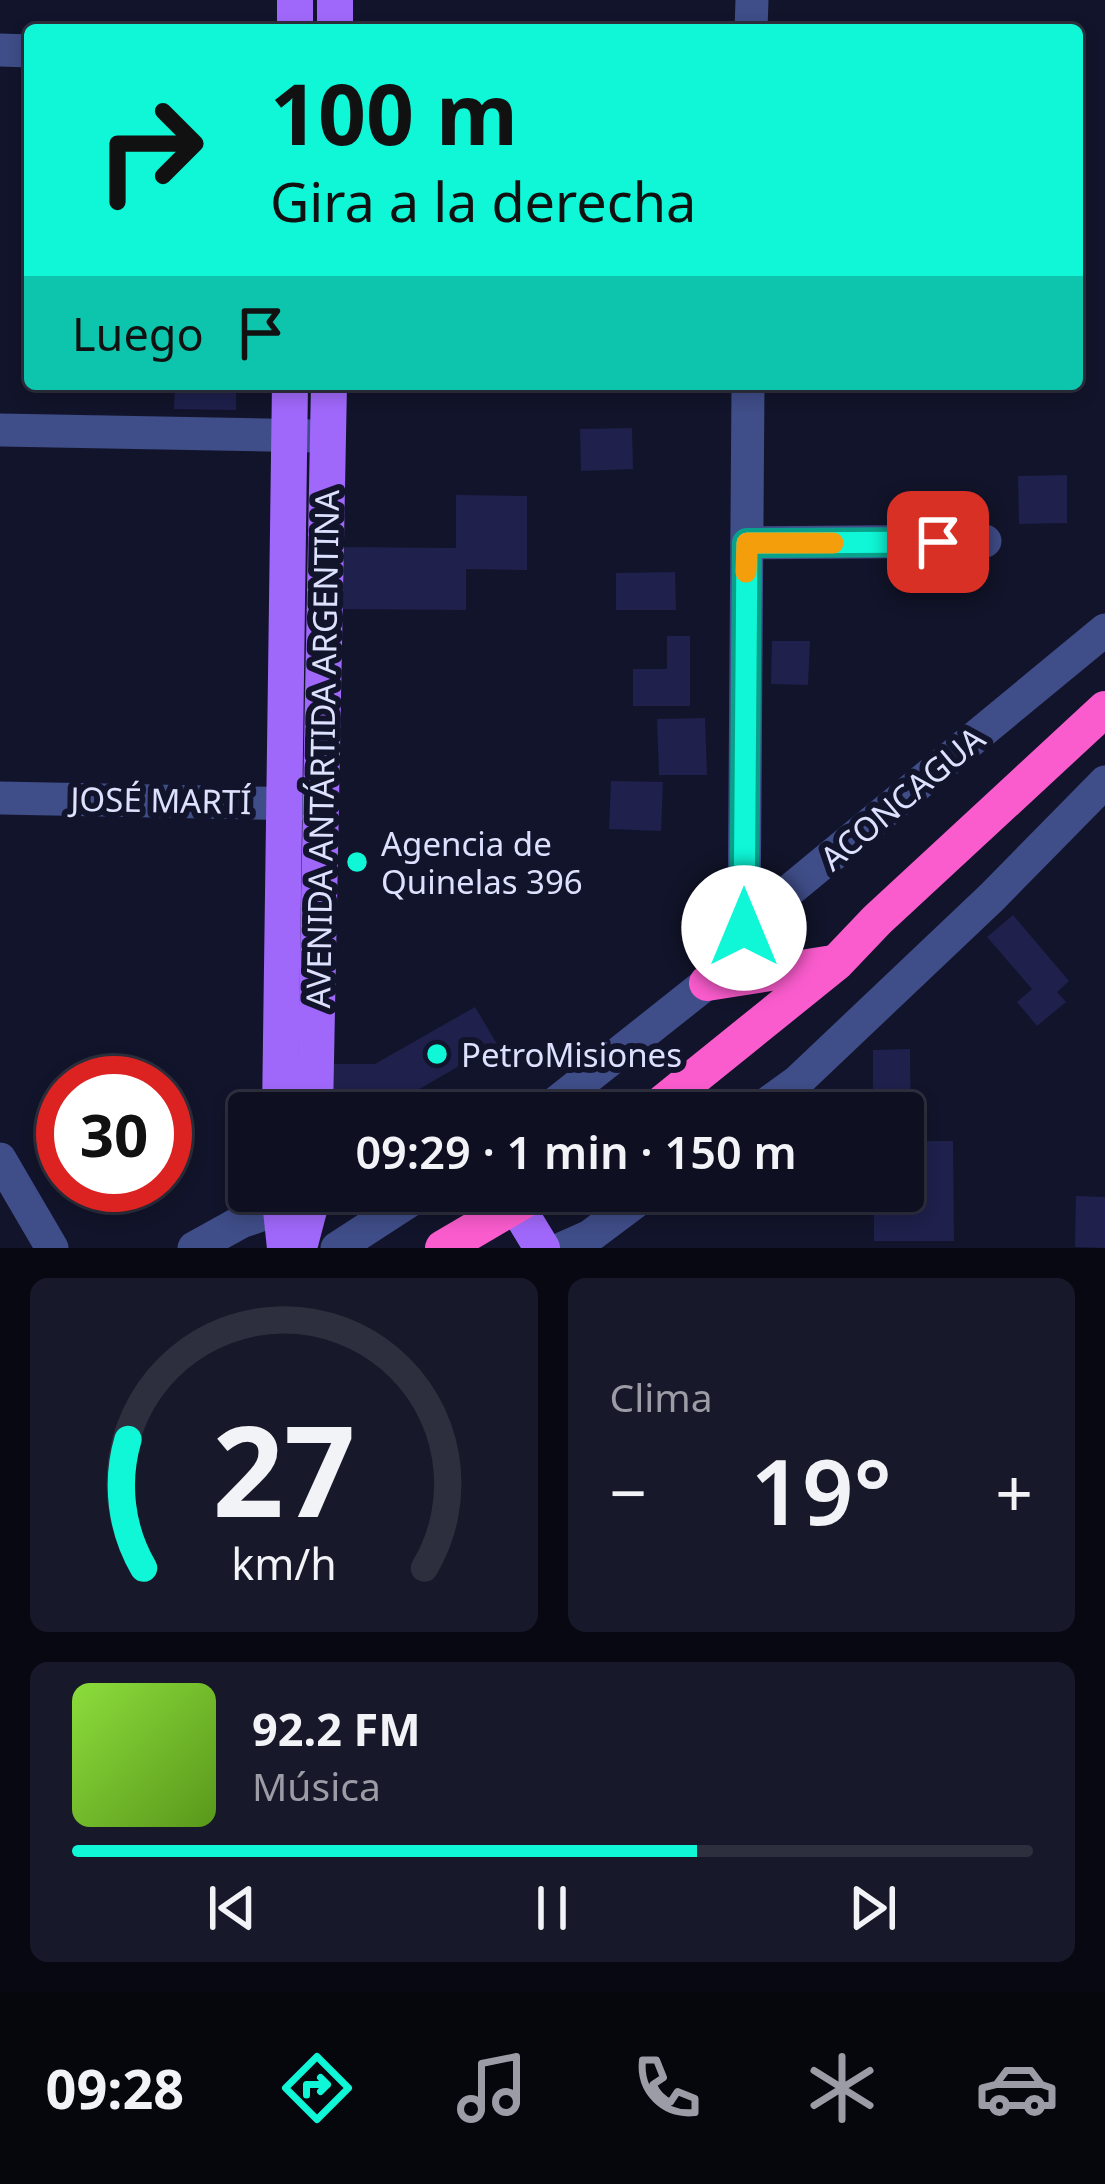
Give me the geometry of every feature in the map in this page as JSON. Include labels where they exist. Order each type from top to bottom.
[{"type":"highway","points":[[676,1092],[836,963],[1105,710]]},
{"type":"highway","points":[[707,983],[836,963]]},
{"type":"highway","points":[[443,1248],[497,1212]]},
{"type":"main road","name":"AVENIDA ANTÁRTIDA ARGENTINA","points":[[280,1092],[290,390]]},
{"type":"main road","name":"AVENIDA ANTÁRTIDA ARGENTINA","points":[[315,1092],[329,390]]},
{"type":"main road","points":[[285,1248],[296,1212]]},
{"type":"main road","points":[[299,1248],[300,1212]]},
{"type":"main road","points":[[527,1212],[542,1248]]},
{"type":"street","points":[[744,928],[748,390]]},
{"type":"street","points":[[0,430],[328,436]]},
{"type":"street","points":[[747,543],[986,542]]},
{"type":"street","name":"ACONCAGUA","points":[[569,1092],[707,983],[744,928],[1105,630]]},
{"type":"street","points":[[783,1092],[992,896],[1105,782]]},
{"type":"street","name":"JOSÉ MARTÍ","points":[[0,798],[322,804]]},
{"type":"street","points":[[0,1159],[52,1248]]},
{"type":"street","points":[[194,1248],[264,1212]]},
{"type":"street","points":[[337,1248],[393,1212]]},
{"type":"street","points":[[563,1248],[590,1236],[622,1212]]},
{"type":"building","points":[[175,390],[254,390],[236,391],[236,410],[174,409]]},
{"type":"building","points":[[632,428],[633,469],[581,471],[580,429]]},
{"type":"building","points":[[1067,475],[1067,523],[1019,524],[1018,476]]},
{"type":"building","points":[[456,495],[527,496],[527,570],[466,569],[466,610],[340,609],[341,547],[456,548]]},
{"type":"building","points":[[675,572],[676,610],[616,610],[616,573]]},
{"type":"building","points":[[667,636],[690,636],[690,706],[633,706],[633,669],[667,669]]},
{"type":"building","points":[[772,641],[810,641],[808,685],[771,684]]},
{"type":"building","points":[[705,718],[707,775],[659,775],[657,719]]},
{"type":"building","points":[[611,781],[663,782],[661,831],[609,829]]},
{"type":"building","points":[[1013,915],[1069,981],[1057,992],[1066,1002],[1037,1026],[1017,1002],[1032,989],[987,937]]},
{"type":"building","name":"PetroMisiones","points":[[475,1007],[497,1044],[414,1092],[328,1092],[329,1064],[375,1064]]},
{"type":"building","points":[[910,1049],[910,1092],[873,1092],[873,1050]]},
{"type":"building","points":[[924,1141],[953,1141],[954,1241],[874,1241],[874,1212],[924,1212]]},
{"type":"building","points":[[1076,1196],[1105,1197],[1105,1248],[1075,1247]]},
{"type":"slow traffic","points":[[746,572],[747,543],[833,543]]},
{"type":"place","name":"Agencia de Quinelas 396","points":[[357,862]]},
{"type":"place","name":"PetroMisiones","points":[[437,1054]]},
{"type":"route","points":[[744,928],[747,543],[938,542]]}]
